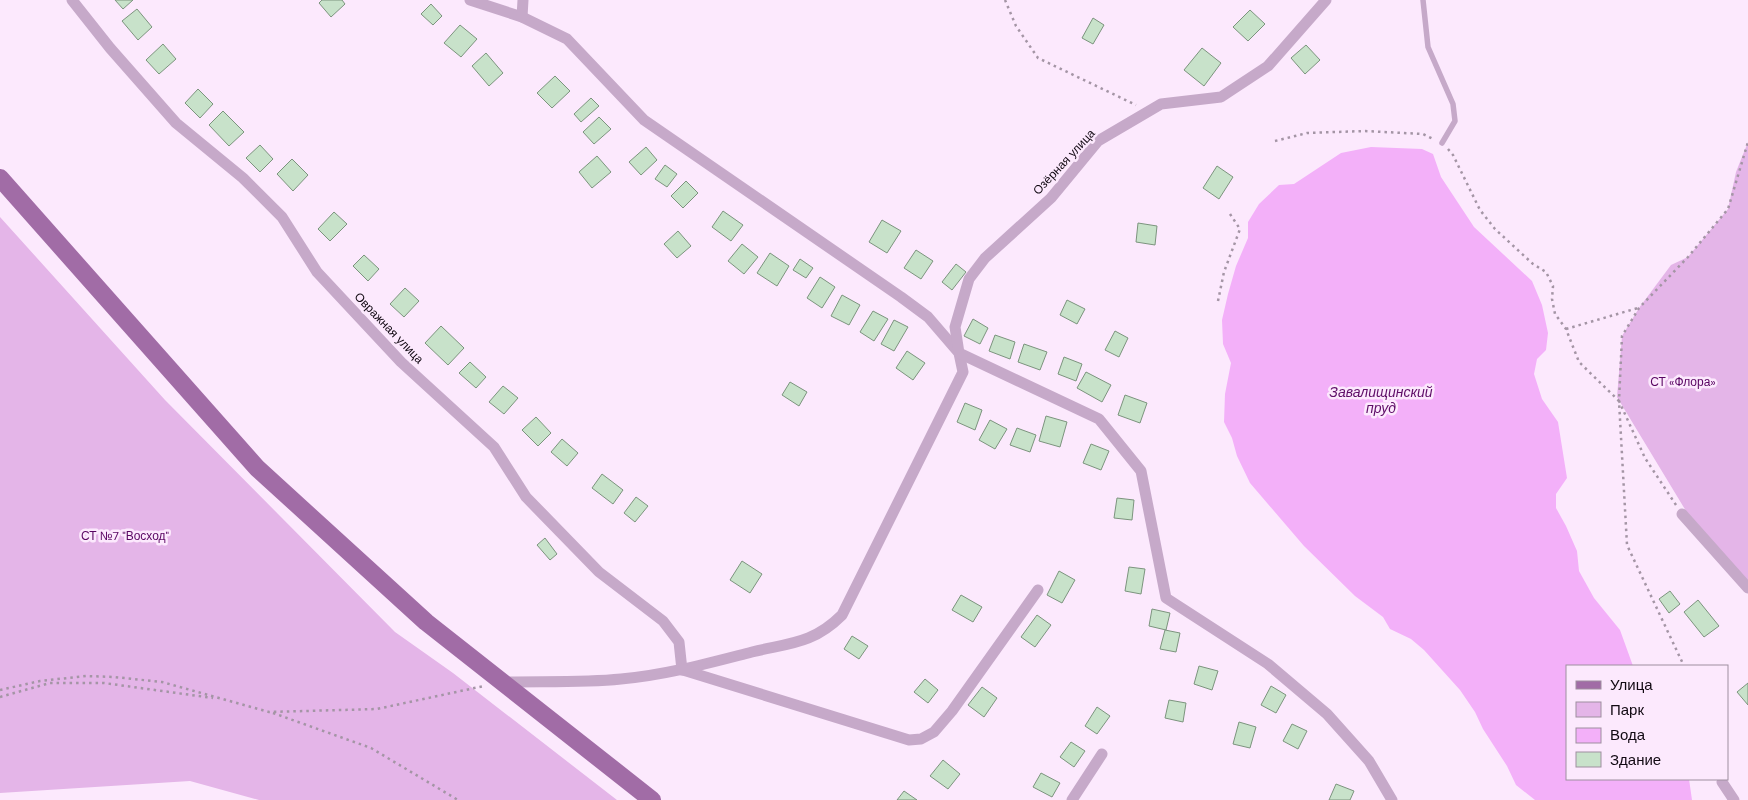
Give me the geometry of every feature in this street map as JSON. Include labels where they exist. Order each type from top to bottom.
[{"type":"main road","points":[[0,178],[257,468],[426,622],[652,800]]},
{"type":"street","name":"Овражная улица","points":[[72,0],[110,48],[176,123],[243,178],[282,217],[316,272],[394,355],[494,447],[526,497],[599,572],[664,621],[679,642],[682,670]]},
{"type":"street","points":[[470,0],[522,17],[568,39],[644,120],[901,296],[928,317],[959,353],[1099,419],[1141,471],[1166,598],[1268,664],[1327,714],[1369,761],[1392,800]]},
{"type":"street","points":[[522,17],[523,0]]},
{"type":"street","name":"Озёрная улица","points":[[503,682],[621,679],[682,670],[813,638],[830,627],[842,615],[963,372],[955,327],[969,279],[986,258],[1051,198],[1098,141],[1161,104],[1221,97],[1268,66],[1326,0]]},
{"type":"street","points":[[1682,514],[1748,588]]},
{"type":"street","points":[[682,670],[909,740],[921,739],[934,732],[952,711],[1038,590]]},
{"type":"street","points":[[1072,800],[1102,754]]},
{"type":"street","points":[[1722,782],[1734,800]]},
{"type":"lane","points":[[1423,0],[1428,47],[1453,104],[1455,121],[1442,143]]},
{"type":"path","points":[[1005,0],[1016,26],[1038,58],[1148,111]]},
{"type":"path","points":[[1275,141],[1307,133],[1365,131],[1423,134],[1442,143],[1453,155],[1480,210],[1494,229],[1533,264],[1546,272],[1553,286],[1552,298],[1555,314],[1566,329],[1579,362],[1619,402],[1645,458],[1682,514]]},
{"type":"path","points":[[1683,665],[1627,546],[1619,402],[1622,336],[1639,308],[1688,257],[1728,209],[1748,142]]},
{"type":"path","points":[[1218,301],[1224,272],[1240,229],[1228,211]]},
{"type":"path","points":[[1566,329],[1639,308]]},
{"type":"path","points":[[0,690],[40,681],[86,676],[162,682],[269,712],[371,748],[458,800]]},
{"type":"path","points":[[269,712],[377,709],[503,682]]},
{"type":"path","points":[[0,697],[50,683],[104,683],[223,699]]},
{"type":"green space","name":"СТ «Флора»","points":[[1748,142],[1748,581],[1686,511],[1617,397],[1622,336],[1639,308],[1671,265],[1688,257],[1728,209],[1736,172]]},
{"type":"green space","name":"СТ №7 \"Восход\"","points":[[0,217],[165,400],[395,632],[453,673],[617,800],[259,800],[190,781],[0,793]]},
{"type":"water","name":"Завалищинский пруд","points":[[1371,147],[1422,149],[1433,154],[1441,177],[1474,227],[1532,281],[1542,305],[1548,333],[1546,350],[1537,359],[1534,374],[1542,399],[1558,422],[1567,478],[1556,494],[1556,508],[1577,551],[1579,571],[1594,598],[1620,630],[1633,665],[1566,665],[1566,780],[1689,780],[1692,800],[1535,800],[1516,785],[1507,766],[1460,690],[1424,650],[1411,639],[1390,629],[1383,617],[1355,596],[1304,546],[1250,483],[1224,422],[1225,394],[1231,363],[1223,344],[1222,320],[1228,294],[1236,266],[1248,238],[1248,222],[1259,204],[1279,185],[1294,184],[1341,153]]},
{"type":"building","points":[[115,0],[133,0],[123,9]]},
{"type":"building","points":[[322,0],[342,0],[345,4],[331,17],[319,3]]},
{"type":"building","points":[[431,4],[442,16],[433,25],[421,14]]},
{"type":"building","points":[[137,9],[152,27],[138,40],[122,21]]},
{"type":"building","points":[[1250,10],[1265,24],[1248,41],[1233,27]]},
{"type":"building","points":[[1093,18],[1104,25],[1093,44],[1082,38]]},
{"type":"building","points":[[460,25],[477,39],[461,57],[444,43]]},
{"type":"building","points":[[163,44],[176,59],[159,74],[146,60]]},
{"type":"building","points":[[1306,45],[1320,60],[1305,74],[1291,58]]},
{"type":"building","points":[[1202,48],[1221,63],[1204,86],[1184,70]]},
{"type":"building","points":[[486,53],[503,73],[489,86],[472,66]]},
{"type":"building","points":[[555,76],[570,91],[552,108],[537,93]]},
{"type":"building","points":[[198,89],[213,104],[200,118],[185,103]]},
{"type":"building","points":[[591,98],[599,106],[581,122],[574,114]]},
{"type":"building","points":[[223,111],[244,132],[229,146],[209,125]]},
{"type":"building","points":[[599,117],[611,129],[594,144],[583,132]]},
{"type":"building","points":[[260,145],[273,159],[260,172],[246,158]]},
{"type":"building","points":[[646,147],[657,160],[641,175],[629,162]]},
{"type":"building","points":[[597,156],[611,172],[592,188],[579,172]]},
{"type":"building","points":[[292,159],[308,175],[293,191],[277,174]]},
{"type":"building","points":[[665,165],[677,174],[667,187],[655,179]]},
{"type":"building","points":[[1217,166],[1233,177],[1219,199],[1203,188]]},
{"type":"building","points":[[686,181],[698,193],[683,208],[671,196]]},
{"type":"building","points":[[723,211],[743,225],[731,241],[712,227]]},
{"type":"building","points":[[334,212],[347,224],[330,241],[318,229]]},
{"type":"building","points":[[882,220],[901,231],[887,253],[869,242]]},
{"type":"building","points":[[1138,223],[1157,226],[1155,245],[1136,242]]},
{"type":"building","points":[[678,231],[691,246],[677,258],[664,244]]},
{"type":"building","points":[[742,244],[758,257],[744,274],[728,261]]},
{"type":"building","points":[[916,250],[933,261],[921,279],[904,268]]},
{"type":"building","points":[[770,253],[789,266],[777,286],[757,273]]},
{"type":"building","points":[[364,255],[379,269],[368,281],[353,266]]},
{"type":"building","points":[[800,259],[813,268],[806,278],[793,270]]},
{"type":"building","points":[[956,264],[966,272],[952,290],[942,282]]},
{"type":"building","points":[[820,277],[835,287],[822,308],[807,298]]},
{"type":"building","points":[[405,288],[419,301],[404,317],[390,304]]},
{"type":"building","points":[[842,295],[860,305],[849,325],[831,316]]},
{"type":"building","points":[[1067,300],[1085,309],[1077,324],[1060,315]]},
{"type":"building","points":[[873,311],[888,319],[874,341],[860,332]]},
{"type":"building","points":[[973,319],[988,328],[980,344],[964,336]]},
{"type":"building","points":[[894,320],[908,327],[894,351],[881,344]]},
{"type":"building","points":[[441,326],[464,348],[448,365],[425,343]]},
{"type":"building","points":[[1115,331],[1128,338],[1119,357],[1105,350]]},
{"type":"building","points":[[995,335],[1015,342],[1010,359],[989,351]]},
{"type":"building","points":[[1024,344],[1047,352],[1040,370],[1018,362]]},
{"type":"building","points":[[907,351],[925,363],[913,380],[896,368]]},
{"type":"building","points":[[1064,357],[1082,364],[1076,381],[1058,374]]},
{"type":"building","points":[[470,362],[486,377],[476,388],[459,373]]},
{"type":"building","points":[[1086,372],[1111,385],[1102,402],[1077,388]]},
{"type":"building","points":[[790,382],[807,392],[799,406],[782,395]]},
{"type":"building","points":[[503,386],[518,398],[504,414],[489,402]]},
{"type":"building","points":[[1125,395],[1147,403],[1140,423],[1118,415]]},
{"type":"building","points":[[965,403],[982,410],[975,430],[957,422]]},
{"type":"building","points":[[1046,416],[1067,422],[1060,447],[1039,441]]},
{"type":"building","points":[[536,417],[551,433],[538,446],[522,430]]},
{"type":"building","points":[[990,420],[1007,429],[995,449],[979,440]]},
{"type":"building","points":[[1017,428],[1036,435],[1030,452],[1010,445]]},
{"type":"building","points":[[562,439],[578,453],[567,466],[551,452]]},
{"type":"building","points":[[1091,444],[1109,451],[1101,470],[1083,463]]},
{"type":"building","points":[[602,474],[623,490],[613,504],[592,488]]},
{"type":"building","points":[[636,497],[648,506],[635,522],[624,513]]},
{"type":"building","points":[[1117,498],[1134,500],[1132,520],[1114,518]]},
{"type":"building","points":[[545,538],[557,554],[550,560],[537,545]]},
{"type":"building","points":[[742,561],[762,574],[750,593],[730,580]]},
{"type":"building","points":[[1129,567],[1145,569],[1141,594],[1125,591]]},
{"type":"building","points":[[1059,571],[1075,580],[1062,603],[1047,595]]},
{"type":"building","points":[[1670,591],[1680,604],[1669,613],[1659,599]]},
{"type":"building","points":[[961,595],[982,607],[973,622],[952,610]]},
{"type":"building","points":[[1698,600],[1719,626],[1704,637],[1684,612]]},
{"type":"building","points":[[1152,609],[1170,613],[1166,630],[1149,626]]},
{"type":"building","points":[[1037,615],[1051,625],[1035,647],[1021,637]]},
{"type":"building","points":[[1165,630],[1180,633],[1176,652],[1160,649]]},
{"type":"building","points":[[852,636],[868,646],[859,659],[844,649]]},
{"type":"building","points":[[1199,666],[1218,671],[1212,690],[1194,684]]},
{"type":"building","points":[[925,679],[938,690],[928,703],[914,692]]},
{"type":"building","points":[[1748,683],[1748,705],[1737,692]]},
{"type":"building","points":[[1271,686],[1286,695],[1276,713],[1261,705]]},
{"type":"building","points":[[982,687],[997,698],[984,717],[968,705]]},
{"type":"building","points":[[1169,700],[1186,703],[1183,722],[1165,718]]},
{"type":"building","points":[[1097,707],[1110,716],[1097,734],[1085,726]]},
{"type":"building","points":[[1239,722],[1256,727],[1250,748],[1233,744]]},
{"type":"building","points":[[1292,724],[1307,731],[1298,749],[1283,741]]},
{"type":"building","points":[[1071,742],[1085,751],[1074,767],[1060,757]]},
{"type":"building","points":[[943,760],[960,774],[948,789],[930,776]]},
{"type":"building","points":[[1041,773],[1060,783],[1052,797],[1033,787]]},
{"type":"building","points":[[1336,784],[1354,791],[1350,800],[1329,800]]},
{"type":"building","points":[[904,791],[917,800],[897,800]]}]
